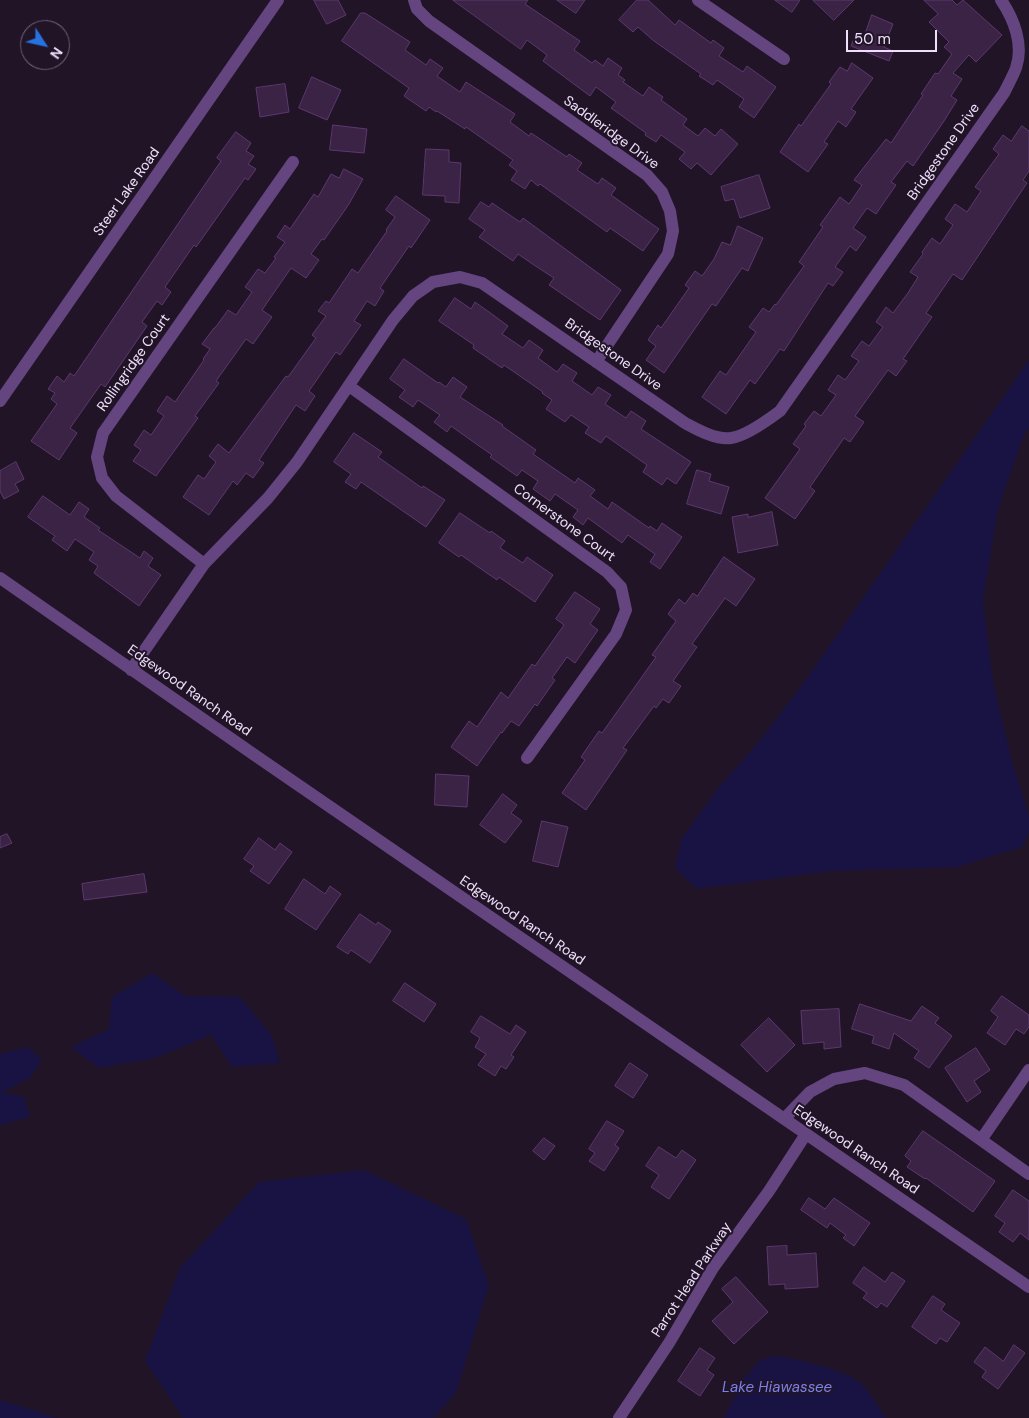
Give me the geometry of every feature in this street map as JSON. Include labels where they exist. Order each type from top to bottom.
[{"type":"street","name":"Steer Lake Road","points":[[0,401],[278,0]]},
{"type":"street","name":"Saddleridge Drive","points":[[414,0],[417,9],[429,21],[647,175],[662,192],[670,211],[673,231],[668,254],[596,362]]},
{"type":"street","points":[[698,0],[784,59]]},
{"type":"street","name":"Bridgestone Drive","points":[[131,670],[204,564],[268,498],[297,462],[393,320],[413,296],[433,282],[460,277],[482,283],[685,423],[706,434],[731,438],[759,426],[780,411],[1004,93],[1017,66],[1019,40],[1007,9],[1001,0]]},
{"type":"street","name":"Rollingridge Court","points":[[204,564],[116,496],[102,478],[97,457],[103,433],[293,162]]},
{"type":"street","name":"Cornerstone Court","points":[[349,386],[607,572],[620,587],[626,610],[616,634],[527,758]]},
{"type":"street","name":"Edgewood Ranch Road","points":[[0,578],[1029,1287]]},
{"type":"street","points":[[981,1140],[1029,1070]]},
{"type":"street","points":[[784,1119],[810,1092],[834,1079],[865,1072],[904,1085],[1029,1174]]},
{"type":"street","name":"Parrot Head Parkway","points":[[619,1418],[669,1344],[713,1268],[769,1191],[806,1134]]},
{"type":"water","points":[[1029,360],[1029,427],[1023,437],[998,509],[983,601],[993,681],[1011,758],[1029,817],[1029,832],[1022,847],[957,867],[830,871],[697,889],[675,868],[682,838],[719,787],[758,743],[805,681]]},
{"type":"water","points":[[152,973],[185,996],[240,997],[272,1036],[280,1063],[232,1067],[211,1035],[155,1058],[99,1068],[71,1047],[109,1029],[112,997]]},
{"type":"water","points":[[28,1047],[42,1060],[30,1078],[2,1092],[24,1097],[30,1117],[0,1125],[0,1054]]},
{"type":"water","points":[[364,1170],[466,1219],[489,1285],[456,1393],[433,1418],[183,1418],[145,1361],[180,1268],[259,1182]]},
{"type":"water","name":"Lake Hiawassee","points":[[773,1356],[817,1365],[851,1377],[866,1389],[886,1418],[724,1418],[744,1379],[759,1361]]},
{"type":"water","points":[[0,1400],[58,1418],[0,1418]]},
{"type":"building","points":[[314,0],[338,0],[346,15],[327,24]]},
{"type":"building","points":[[453,0],[528,0],[525,4],[580,41],[574,50],[592,63],[595,60],[603,66],[608,58],[622,68],[618,75],[625,80],[623,82],[643,96],[649,87],[663,97],[661,100],[687,119],[683,125],[698,136],[705,128],[715,136],[721,129],[738,144],[711,175],[697,163],[691,169],[679,159],[685,152],[661,135],[656,142],[645,135],[646,133],[611,108],[616,102],[596,87],[590,96],[543,61],[547,55],[527,40],[521,49]]},
{"type":"building","points":[[557,0],[585,0],[576,13]]},
{"type":"building","points":[[637,0],[648,0],[675,25],[679,20],[711,43],[713,40],[724,48],[719,56],[743,72],[747,66],[776,87],[754,118],[739,107],[744,99],[717,80],[713,85],[638,27],[633,32],[619,20]]},
{"type":"building","points":[[775,0],[800,0],[792,12]]},
{"type":"building","points":[[813,0],[854,0],[834,20]]},
{"type":"building","points":[[924,0],[952,0],[957,5],[963,0],[1002,35],[976,62],[969,55],[953,73],[962,79],[951,96],[957,100],[944,121],[913,166],[907,161],[891,182],[896,185],[876,214],[867,208],[853,228],[866,237],[856,251],[850,246],[835,267],[843,272],[833,286],[828,283],[784,351],[780,349],[755,384],[750,380],[726,414],[702,397],[720,371],[726,375],[756,332],[749,327],[763,308],[769,312],[776,305],[804,266],[799,262],[823,227],[820,225],[840,197],[849,204],[862,185],[854,180],[886,139],[891,143],[923,95],[921,94],[935,73],[938,74],[952,54],[944,47],[949,42],[929,22],[938,14]]},
{"type":"building","points":[[361,13],[365,13],[410,42],[405,50],[426,65],[430,59],[443,68],[437,76],[460,92],[466,82],[515,114],[510,122],[529,136],[531,133],[567,157],[569,154],[582,163],[577,170],[598,184],[602,178],[616,188],[611,195],[659,229],[643,251],[610,228],[607,232],[540,184],[538,186],[531,180],[525,189],[511,180],[517,171],[509,165],[513,160],[466,127],[465,129],[429,107],[426,111],[404,96],[409,88],[342,41]]},
{"type":"building","points":[[872,15],[893,24],[884,47],[893,51],[889,61],[851,46],[856,33],[864,36]]},
{"type":"building","points":[[852,63],[873,78],[851,109],[856,112],[846,127],[838,121],[824,142],[828,144],[808,172],[780,152],[799,124],[801,126],[831,84],[829,82],[840,67],[847,71]]},
{"type":"building","points":[[312,77],[341,90],[327,120],[299,108]]},
{"type":"building","points":[[285,84],[289,112],[260,117],[256,88]]},
{"type":"building","points":[[333,125],[367,129],[364,153],[330,150]]},
{"type":"building","points":[[1022,126],[1029,131],[1029,171],[1023,180],[1027,183],[962,280],[953,274],[926,313],[932,317],[903,359],[907,361],[896,376],[888,370],[855,416],[864,422],[850,442],[844,438],[810,487],[815,491],[795,519],[765,498],[800,449],[793,444],[806,426],[804,424],[814,411],[821,416],[836,395],[828,390],[838,375],[845,380],[859,361],[851,356],[862,341],[869,346],[883,327],[876,322],[886,307],[893,313],[908,293],[918,277],[910,272],[923,254],[922,252],[932,238],[940,244],[953,225],[945,219],[955,204],[967,212],[981,191],[975,187],[999,154],[993,149],[1003,135],[1011,141]]},
{"type":"building","points":[[236,132],[251,143],[246,151],[254,156],[248,164],[256,169],[248,180],[245,178],[165,287],[171,292],[162,305],[157,301],[142,322],[147,326],[105,387],[101,384],[70,428],[77,433],[59,460],[31,441],[57,404],[51,399],[55,393],[48,389],[57,376],[64,382],[70,373],[74,376],[221,161],[217,158]]},
{"type":"building","points":[[426,149],[449,150],[449,162],[461,163],[459,203],[445,202],[445,196],[423,195]]},
{"type":"building","points":[[344,169],[363,179],[349,204],[324,240],[322,239],[311,254],[319,260],[306,278],[291,268],[262,310],[272,317],[253,344],[246,339],[216,381],[219,383],[195,416],[198,418],[156,476],[133,461],[141,450],[134,445],[144,430],[151,435],[164,416],[157,411],[167,396],[175,402],[204,360],[210,349],[202,344],[228,310],[236,315],[252,292],[245,287],[258,269],[265,273],[276,258],[274,257],[285,242],[277,237],[285,225],[290,229],[314,194],[318,197],[331,174],[339,178]]},
{"type":"building","points":[[759,175],[770,208],[740,218],[734,199],[725,201],[721,187]]},
{"type":"building","points":[[396,196],[430,220],[411,248],[409,246],[380,288],[384,291],[375,306],[367,301],[354,321],[361,325],[340,355],[336,352],[309,391],[315,396],[305,411],[296,405],[259,460],[264,463],[253,478],[246,473],[237,485],[233,481],[209,515],[183,497],[198,475],[204,479],[216,462],[209,456],[218,444],[229,453],[316,338],[312,335],[326,316],[318,311],[326,301],[329,303],[352,269],[358,273],[387,231],[395,217],[386,210]]},
{"type":"building","points":[[481,202],[489,207],[492,203],[520,222],[523,218],[621,290],[600,320],[549,285],[554,278],[518,254],[513,261],[479,237],[485,230],[469,219]]},
{"type":"building","points":[[738,226],[763,238],[748,271],[742,268],[716,306],[712,304],[664,373],[646,360],[656,346],[648,340],[658,325],[661,328],[689,288],[685,285],[695,271],[702,276],[714,259],[722,242],[730,245]]},
{"type":"building","points":[[455,298],[471,309],[475,302],[489,312],[508,326],[502,334],[523,348],[529,340],[543,350],[538,358],[557,372],[563,364],[577,373],[572,381],[592,395],[598,387],[611,395],[605,404],[626,418],[631,411],[646,421],[641,429],[691,462],[676,484],[667,478],[662,485],[643,472],[647,465],[606,436],[601,443],[585,433],[589,427],[571,415],[565,422],[546,409],[552,400],[543,392],[504,365],[502,368],[473,348],[474,345],[439,321]]},
{"type":"building","points":[[404,359],[446,387],[453,377],[467,387],[460,397],[503,425],[536,450],[533,454],[575,483],[578,478],[595,490],[590,496],[608,509],[612,502],[649,528],[650,526],[657,531],[662,523],[682,537],[660,569],[650,562],[655,554],[628,535],[622,543],[588,518],[583,525],[573,517],[578,510],[555,494],[550,501],[533,489],[538,481],[522,470],[517,476],[490,457],[492,455],[451,426],[447,432],[434,422],[440,415],[418,400],[413,407],[399,397],[405,390],[390,379]]},
{"type":"building","points":[[354,433],[382,452],[378,457],[422,488],[423,486],[445,500],[426,527],[361,482],[356,489],[345,482],[351,474],[334,462]]},
{"type":"building","points":[[16,462],[24,479],[15,484],[19,491],[4,499],[0,491],[0,471]]},
{"type":"building","points":[[697,470],[711,474],[709,481],[729,487],[721,514],[687,504]]},
{"type":"building","points":[[43,496],[70,515],[79,502],[89,509],[84,517],[100,528],[98,530],[140,558],[144,551],[153,558],[148,566],[161,575],[139,606],[94,573],[98,566],[89,560],[94,552],[75,539],[67,551],[52,540],[55,536],[28,517]]},
{"type":"building","points":[[772,512],[778,545],[738,553],[732,517],[748,514],[748,517]]},
{"type":"building","points":[[460,513],[505,541],[500,548],[523,563],[527,557],[553,575],[535,602],[499,577],[497,580],[461,555],[459,557],[439,543]]},
{"type":"building","points":[[724,557],[755,579],[736,606],[725,598],[692,644],[697,647],[673,681],[681,686],[669,703],[663,699],[656,708],[654,706],[623,748],[627,750],[586,810],[562,793],[585,760],[581,757],[599,731],[602,733],[656,657],[652,655],[676,621],[668,614],[679,599],[685,604],[693,593],[697,596]]},
{"type":"building","points":[[575,592],[600,609],[590,624],[598,630],[575,663],[567,657],[552,678],[555,680],[537,706],[535,704],[519,726],[511,721],[477,766],[451,747],[469,721],[477,727],[501,692],[508,698],[532,664],[535,666],[564,625],[556,619]]},
{"type":"building","points":[[436,774],[469,776],[467,807],[435,805]]},
{"type":"building","points":[[503,794],[517,805],[511,813],[522,821],[505,843],[480,825]]},
{"type":"building","points":[[542,821],[568,827],[558,867],[533,861]]},
{"type":"building","points":[[7,834],[12,843],[0,848],[0,837]]},
{"type":"building","points":[[259,838],[275,850],[280,843],[292,852],[269,884],[250,871],[254,866],[244,859]]},
{"type":"building","points":[[144,874],[147,892],[84,900],[82,884]]},
{"type":"building","points":[[304,879],[325,894],[330,886],[341,894],[316,930],[285,909]]},
{"type":"building","points":[[360,914],[376,925],[378,922],[391,931],[370,963],[351,950],[348,954],[337,947]]},
{"type":"building","points":[[405,983],[436,1004],[424,1022],[393,1001]]},
{"type":"building","points":[[1002,996],[1029,1015],[1029,1027],[1024,1034],[1016,1029],[1005,1045],[987,1033],[998,1017],[991,1011]]},
{"type":"building","points":[[860,1004],[911,1021],[922,1006],[939,1018],[935,1023],[952,1036],[929,1068],[914,1058],[919,1051],[894,1033],[889,1049],[872,1043],[874,1036],[852,1029]]},
{"type":"building","points":[[839,1009],[841,1047],[824,1049],[824,1042],[803,1044],[801,1011]]},
{"type":"building","points":[[481,1016],[510,1034],[516,1025],[526,1032],[511,1055],[514,1057],[506,1069],[501,1066],[495,1076],[478,1065],[486,1054],[475,1047],[480,1038],[471,1032]]},
{"type":"building","points":[[769,1018],[795,1045],[767,1072],[741,1045]]},
{"type":"building","points":[[976,1048],[990,1070],[974,1081],[981,1092],[967,1102],[945,1068]]},
{"type":"building","points":[[630,1063],[648,1075],[633,1098],[615,1086]]},
{"type":"building","points":[[607,1121],[624,1131],[615,1145],[619,1148],[604,1171],[589,1161],[595,1153],[589,1149]]},
{"type":"building","points":[[923,1131],[995,1181],[973,1212],[926,1178],[907,1167],[911,1161],[905,1156]]},
{"type":"building","points":[[544,1138],[555,1146],[544,1160],[533,1151]]},
{"type":"building","points":[[659,1147],[676,1158],[682,1150],[696,1160],[669,1199],[651,1187],[659,1175],[646,1166]]},
{"type":"building","points":[[1013,1190],[1029,1201],[1029,1240],[1020,1233],[1013,1242],[999,1232],[1005,1223],[995,1216]]},
{"type":"building","points":[[809,1198],[825,1209],[834,1198],[870,1223],[854,1246],[843,1238],[846,1235],[830,1223],[827,1228],[801,1210]]},
{"type":"building","points":[[787,1246],[787,1255],[816,1253],[818,1287],[785,1289],[785,1284],[769,1285],[767,1247]]},
{"type":"building","points":[[864,1267],[885,1282],[892,1272],[905,1281],[887,1307],[881,1303],[877,1308],[863,1298],[867,1293],[853,1283]]},
{"type":"building","points":[[736,1277],[768,1312],[734,1344],[712,1321],[733,1302],[722,1289]]},
{"type":"building","points":[[933,1296],[945,1304],[941,1310],[960,1323],[947,1342],[940,1338],[936,1344],[912,1327]]},
{"type":"building","points":[[1014,1345],[1025,1353],[998,1389],[982,1377],[986,1371],[974,1362],[985,1347],[1003,1361]]},
{"type":"building","points":[[700,1348],[715,1358],[707,1370],[714,1375],[700,1396],[678,1381]]}]
